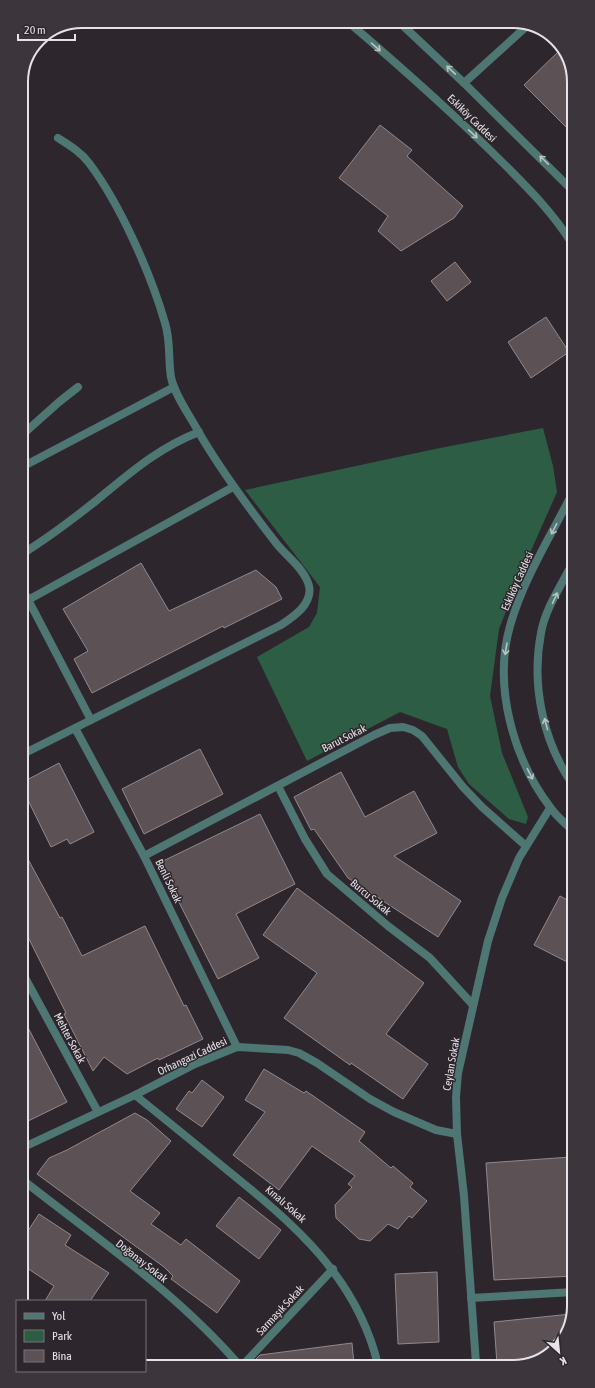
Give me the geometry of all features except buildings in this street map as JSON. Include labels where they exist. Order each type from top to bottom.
[{"type":"street","name":"Eskiköy Caddesi","points":[[354,28],[428,91],[488,148],[545,208],[567,237]]},
{"type":"street","points":[[405,28],[567,184]]},
{"type":"street","points":[[464,83],[524,29]]},
{"type":"street","points":[[28,752],[280,625],[303,607],[308,598],[309,587],[305,577],[284,553],[233,487],[199,432],[174,387],[171,377],[170,354],[166,325],[157,296],[140,256],[116,207],[88,162],[72,147],[58,138]]},
{"type":"street","points":[[28,430],[78,387]]},
{"type":"street","points":[[28,464],[174,387]]},
{"type":"street","points":[[28,550],[64,526],[153,455],[178,440],[199,432]]},
{"type":"street","points":[[91,720],[28,600],[233,487]]},
{"type":"street","name":"Eskiköy Caddesi","points":[[567,504],[519,599],[510,627],[505,652],[503,675],[512,730],[522,759],[550,808],[567,825]]},
{"type":"street","points":[[567,574],[547,614],[541,632],[538,682],[542,710],[551,745],[567,776]]},
{"type":"street","name":"Benli Sokak","points":[[75,728],[144,856],[236,1047]]},
{"type":"street","name":"Barut Sokak","points":[[144,856],[390,728],[413,730],[422,736],[463,787],[482,807],[526,846]]},
{"type":"street","name":"Burcu Sokak","points":[[278,786],[306,839],[327,874],[388,926],[430,958],[473,1005]]},
{"type":"street","name":"Ceylan Sokak","points":[[476,1360],[464,1196],[457,1134],[456,1097],[458,1074],[488,941],[502,898],[526,846],[550,808]]},
{"type":"street","name":"Mehter Sokak","points":[[28,983],[98,1112]]},
{"type":"street","name":"Orhangazi Caddesi","points":[[28,1145],[135,1095],[195,1064],[236,1047],[288,1050],[299,1053],[317,1063],[370,1099],[394,1112],[436,1130],[457,1134]]},
{"type":"street","name":"Kınalı Sokak","points":[[135,1095],[303,1234],[334,1269],[359,1313],[371,1340],[377,1360]]},
{"type":"street","name":"Doğanay Sokak","points":[[28,1184],[164,1292],[223,1346],[236,1360]]},
{"type":"street","name":"Sarmaşık Sokak","points":[[247,1360],[334,1269]]},
{"type":"street","points":[[471,1298],[567,1292]]},
{"type":"green space","points":[[543,428],[553,466],[557,492],[522,571],[499,629],[490,696],[502,753],[528,817],[526,824],[509,819],[469,784],[458,767],[447,729],[400,712],[307,761],[257,657],[309,627],[317,613],[320,587],[245,490],[435,449]]}]
